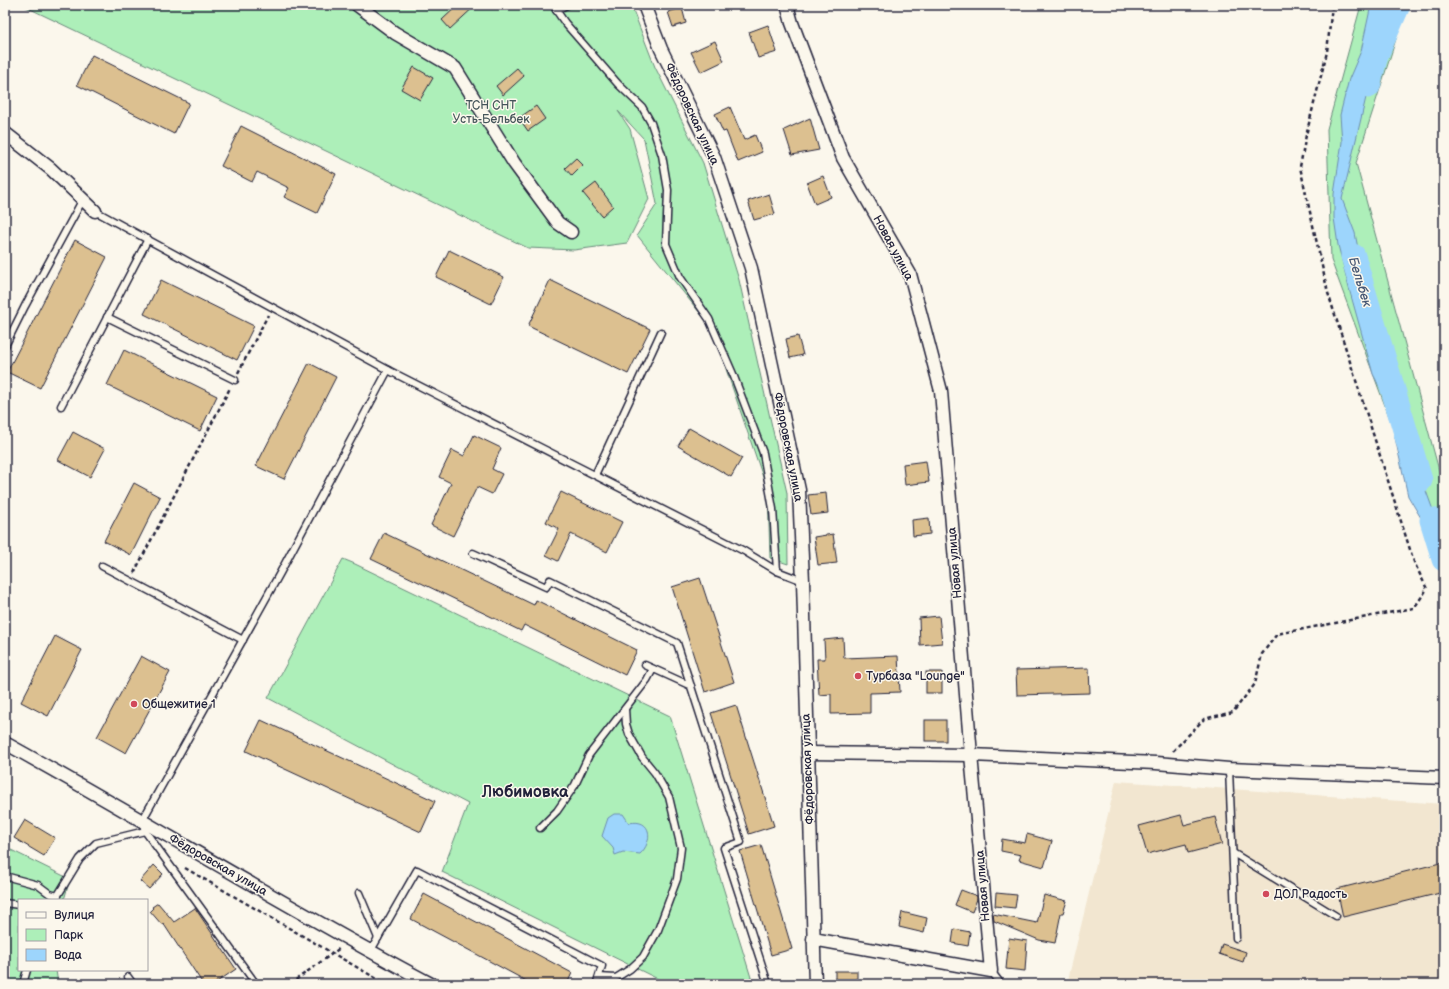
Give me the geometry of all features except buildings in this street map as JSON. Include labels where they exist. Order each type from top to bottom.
[{"type":"street","points":[[357,5],[395,34],[455,68],[514,163],[558,224],[571,232]]},
{"type":"street","name":"Фёдоровская улица","points":[[644,5],[661,49],[714,157],[751,268],[799,490],[815,984]]},
{"type":"street","name":"Новая улица","points":[[787,5],[792,23],[843,158],[910,274],[941,391],[971,755],[991,971]]},
{"type":"street","points":[[5,133],[51,169],[95,211]]},
{"type":"street","name":"Фёдоровская улица","points":[[5,743],[144,826],[351,942],[431,984]]},
{"type":"street","points":[[808,753],[971,755],[1156,763],[1229,769],[1444,778]]},
{"type":"street","points":[[813,939],[991,971]]},
{"type":"lane","points":[[567,5],[556,7],[565,23],[618,84],[642,107],[651,123],[662,154],[668,190],[666,244],[680,277],[709,319],[733,374],[763,453],[773,509],[777,571]]},
{"type":"lane","points":[[5,346],[24,306],[83,199]]},
{"type":"lane","points":[[95,211],[388,370],[744,551],[777,571],[803,581]]},
{"type":"lane","points":[[61,406],[148,239]]},
{"type":"lane","points":[[107,317],[235,380]]},
{"type":"lane","points":[[595,475],[661,332]]},
{"type":"lane","points":[[5,876],[38,885],[56,898],[80,859],[96,843],[144,826],[388,370]]},
{"type":"lane","points":[[473,553],[546,587],[550,580],[677,643],[741,842],[724,848],[768,984]]},
{"type":"lane","points":[[102,566],[243,640]]},
{"type":"lane","points":[[645,665],[691,686]]},
{"type":"lane","points":[[540,828],[557,810],[575,785],[589,756],[647,680],[653,669]]},
{"type":"lane","points":[[370,952],[417,870],[602,966],[598,982],[616,978],[630,969],[643,957],[658,930],[677,879],[681,848],[669,797],[655,773],[642,757],[629,734],[626,724],[625,709]]},
{"type":"lane","points":[[1229,769],[1236,938]]},
{"type":"lane","points":[[144,826],[256,984]]},
{"type":"lane","points":[[1232,853],[1336,916]]},
{"type":"lane","points":[[359,893],[378,938]]},
{"type":"lane","points":[[5,903],[18,905]]},
{"type":"lane","points":[[23,984],[27,971]]},
{"type":"lane","points":[[991,971],[1001,984]]},
{"type":"lane","points":[[128,977],[134,984]]},
{"type":"path","points":[[1156,763],[1169,756],[1204,719],[1233,712],[1255,684],[1262,654],[1277,634],[1414,608],[1427,589],[1414,562],[1328,293],[1300,167],[1306,135],[1326,52],[1332,5]]},
{"type":"path","points":[[130,581],[272,307]]},
{"type":"path","points":[[185,868],[333,952],[386,984]]},
{"type":"path","points":[[290,984],[333,952],[351,942]]},
{"type":"shaded area","name":"ДОЛ Радость","points":[[1116,781],[1444,804],[1444,984],[1067,984]]},
{"type":"green space","name":"ТСН СНТ Усть-Бельбек","points":[[22,5],[631,5],[655,67],[703,163],[739,280],[787,493],[788,564],[770,558],[768,492],[712,328],[637,235],[657,204],[644,139],[618,111],[630,129],[649,199],[627,243],[574,250],[528,248]]},
{"type":"green space","points":[[1361,5],[1407,5],[1356,163],[1444,489],[1444,565],[1331,260],[1327,129]]},
{"type":"green space","points":[[343,559],[670,716],[753,984],[668,984],[442,872],[468,804],[268,698]]},
{"type":"green space","points":[[5,847],[70,879],[64,899],[18,899],[18,971],[56,971],[58,984],[5,984]]},
{"type":"water","name":"Бельбек","points":[[1371,5],[1398,5],[1376,55],[1342,199],[1355,233],[1364,280],[1362,288],[1411,450],[1444,540],[1444,557],[1408,496],[1387,402],[1373,374],[1338,245],[1334,218],[1334,194],[1342,142],[1340,115],[1349,79],[1361,51]]},
{"type":"water","points":[[614,814],[623,814],[629,823],[637,822],[646,827],[649,838],[640,854],[623,852],[615,855],[613,848],[602,836],[608,818]]},
{"type":"waterway","name":"Бельбек","points":[[1368,86],[1376,55],[1398,5]]},
{"type":"waterway","name":"Бельбек","points":[[1353,256],[1420,480]]},
{"type":"waterway","name":"Бельбек","points":[[1432,520],[1444,559]]},
{"type":"place","name":"Турбаза \"Lounge\"","points":[[858,676]]},
{"type":"place","name":"Общежитие 1","points":[[134,704]]},
{"type":"place","name":"ДОЛ Радость","points":[[1266,894]]},
{"type":"district","name":"Любимовка","points":[[525,792]]}]
